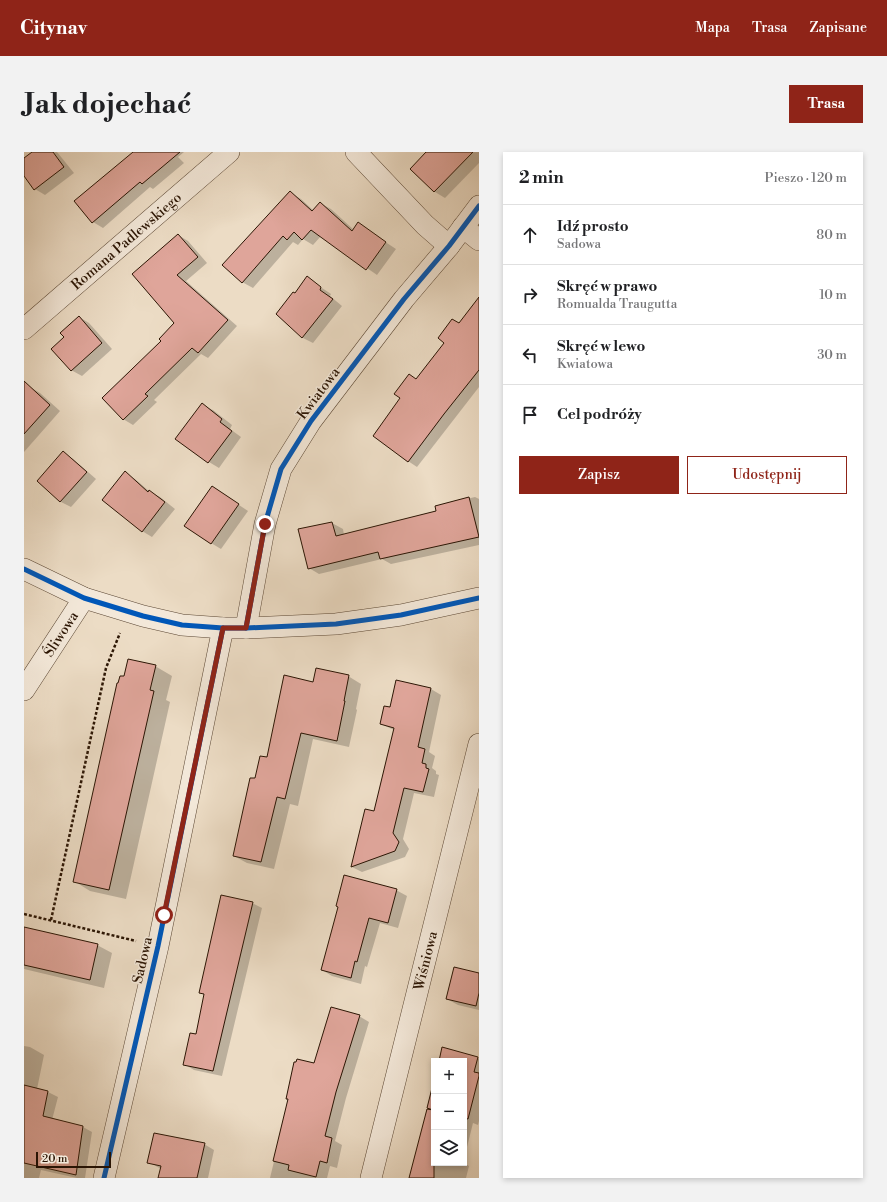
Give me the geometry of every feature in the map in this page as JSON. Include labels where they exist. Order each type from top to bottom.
[{"type":"street","name":"Romana Padlewskiego","points":[[24,329],[229,152]]},
{"type":"street","points":[[356,152],[425,225],[449,246]]},
{"type":"street","name":"Kwiatowa","points":[[246,628],[265,524],[281,469],[311,421],[404,299],[449,246],[479,206]]},
{"type":"street","points":[[463,227],[479,240]]},
{"type":"street","points":[[24,569],[84,598],[143,616],[182,624],[223,628],[336,624],[401,615],[479,598]]},
{"type":"street","name":"Śliwowa","points":[[24,690],[84,598]]},
{"type":"street","name":"Sadowa","points":[[104,1178],[158,946],[223,628]]},
{"type":"street","name":"Wiśniowa","points":[[371,1178],[479,744]]},
{"type":"path","points":[[51,920],[106,668],[122,629]]},
{"type":"path","points":[[24,914],[158,946]]},
{"type":"building","points":[[32,152],[53,152],[64,167],[34,190],[24,176],[24,158]]},
{"type":"building","points":[[133,152],[180,152],[142,184],[140,182],[92,223],[74,201]]},
{"type":"building","points":[[426,152],[473,152],[434,192],[410,169]]},
{"type":"building","points":[[290,191],[312,211],[320,202],[352,231],[358,222],[386,242],[366,270],[311,230],[302,240],[294,232],[287,240],[283,236],[242,283],[222,265]]},
{"type":"building","points":[[178,234],[198,257],[177,275],[228,320],[198,353],[192,348],[145,394],[148,396],[123,420],[102,398],[161,341],[159,339],[174,323],[132,274]]},
{"type":"building","points":[[307,276],[321,287],[320,290],[333,299],[302,338],[276,314],[293,292],[295,293]]},
{"type":"building","points":[[479,297],[479,370],[408,462],[373,436],[400,398],[394,394],[409,374],[416,379],[444,343],[438,338],[452,319],[459,323]]},
{"type":"building","points":[[79,316],[102,343],[71,371],[51,349],[64,337],[60,333]]},
{"type":"building","points":[[24,381],[50,405],[24,434]]},
{"type":"building","points":[[202,403],[222,419],[220,422],[232,431],[208,463],[175,439]]},
{"type":"building","points":[[63,451],[87,472],[60,502],[37,481]]},
{"type":"building","points":[[125,471],[148,492],[149,490],[165,502],[142,532],[102,500]]},
{"type":"building","points":[[212,486],[239,504],[211,544],[184,526]]},
{"type":"building","points":[[469,497],[479,537],[380,559],[378,552],[308,569],[298,529],[332,522],[336,536],[436,511],[435,506]]},
{"type":"building","points":[[128,659],[156,665],[150,690],[154,691],[109,890],[73,882],[117,683],[120,676],[124,676]]},
{"type":"building","points":[[316,668],[349,675],[337,741],[301,733],[285,799],[277,797],[261,862],[233,856],[250,778],[255,778],[260,756],[267,757],[284,675],[313,682]]},
{"type":"building","points":[[396,680],[431,688],[418,747],[425,749],[422,763],[426,764],[426,768],[429,769],[423,792],[404,788],[393,833],[399,842],[395,851],[351,867],[365,809],[374,811],[394,728],[380,724],[384,706],[390,707]]},
{"type":"building","points":[[344,875],[397,889],[388,923],[369,918],[351,978],[321,970],[338,907],[336,906]]},
{"type":"building","points":[[221,895],[253,902],[213,1071],[183,1065],[190,1033],[196,1034],[204,994],[199,993]]},
{"type":"building","points":[[24,927],[98,944],[90,980],[24,965]]},
{"type":"building","points":[[454,967],[479,973],[479,993],[476,1006],[446,999]]},
{"type":"building","points":[[331,1007],[360,1015],[336,1092],[325,1136],[332,1138],[327,1163],[320,1161],[316,1177],[288,1170],[289,1165],[273,1161],[288,1099],[286,1099],[294,1062],[296,1062],[297,1059],[314,1063]]},
{"type":"building","points":[[442,1047],[478,1057],[474,1072],[479,1073],[479,1076],[468,1119],[467,1058],[440,1058]]},
{"type":"building","points":[[24,1085],[48,1091],[43,1116],[83,1126],[76,1175],[24,1163]]},
{"type":"building","points":[[431,1092],[431,1109],[427,1108]]},
{"type":"building","points":[[427,1109],[431,1110],[431,1166],[434,1166],[434,1178],[409,1178]]},
{"type":"building","points":[[154,1133],[205,1143],[197,1178],[158,1178],[161,1166],[147,1163]]},
{"type":"cycle path","points":[[246,628],[265,524],[281,469],[311,421],[404,299],[449,246],[479,206]]},
{"type":"cycle path","points":[[24,569],[84,598],[143,616],[182,625],[223,628],[336,624],[401,615],[479,598]]},
{"type":"cycle path","points":[[104,1178],[158,946],[223,628]]},
{"type":"route","points":[[164,915],[223,628],[246,628],[265,524]]}]
